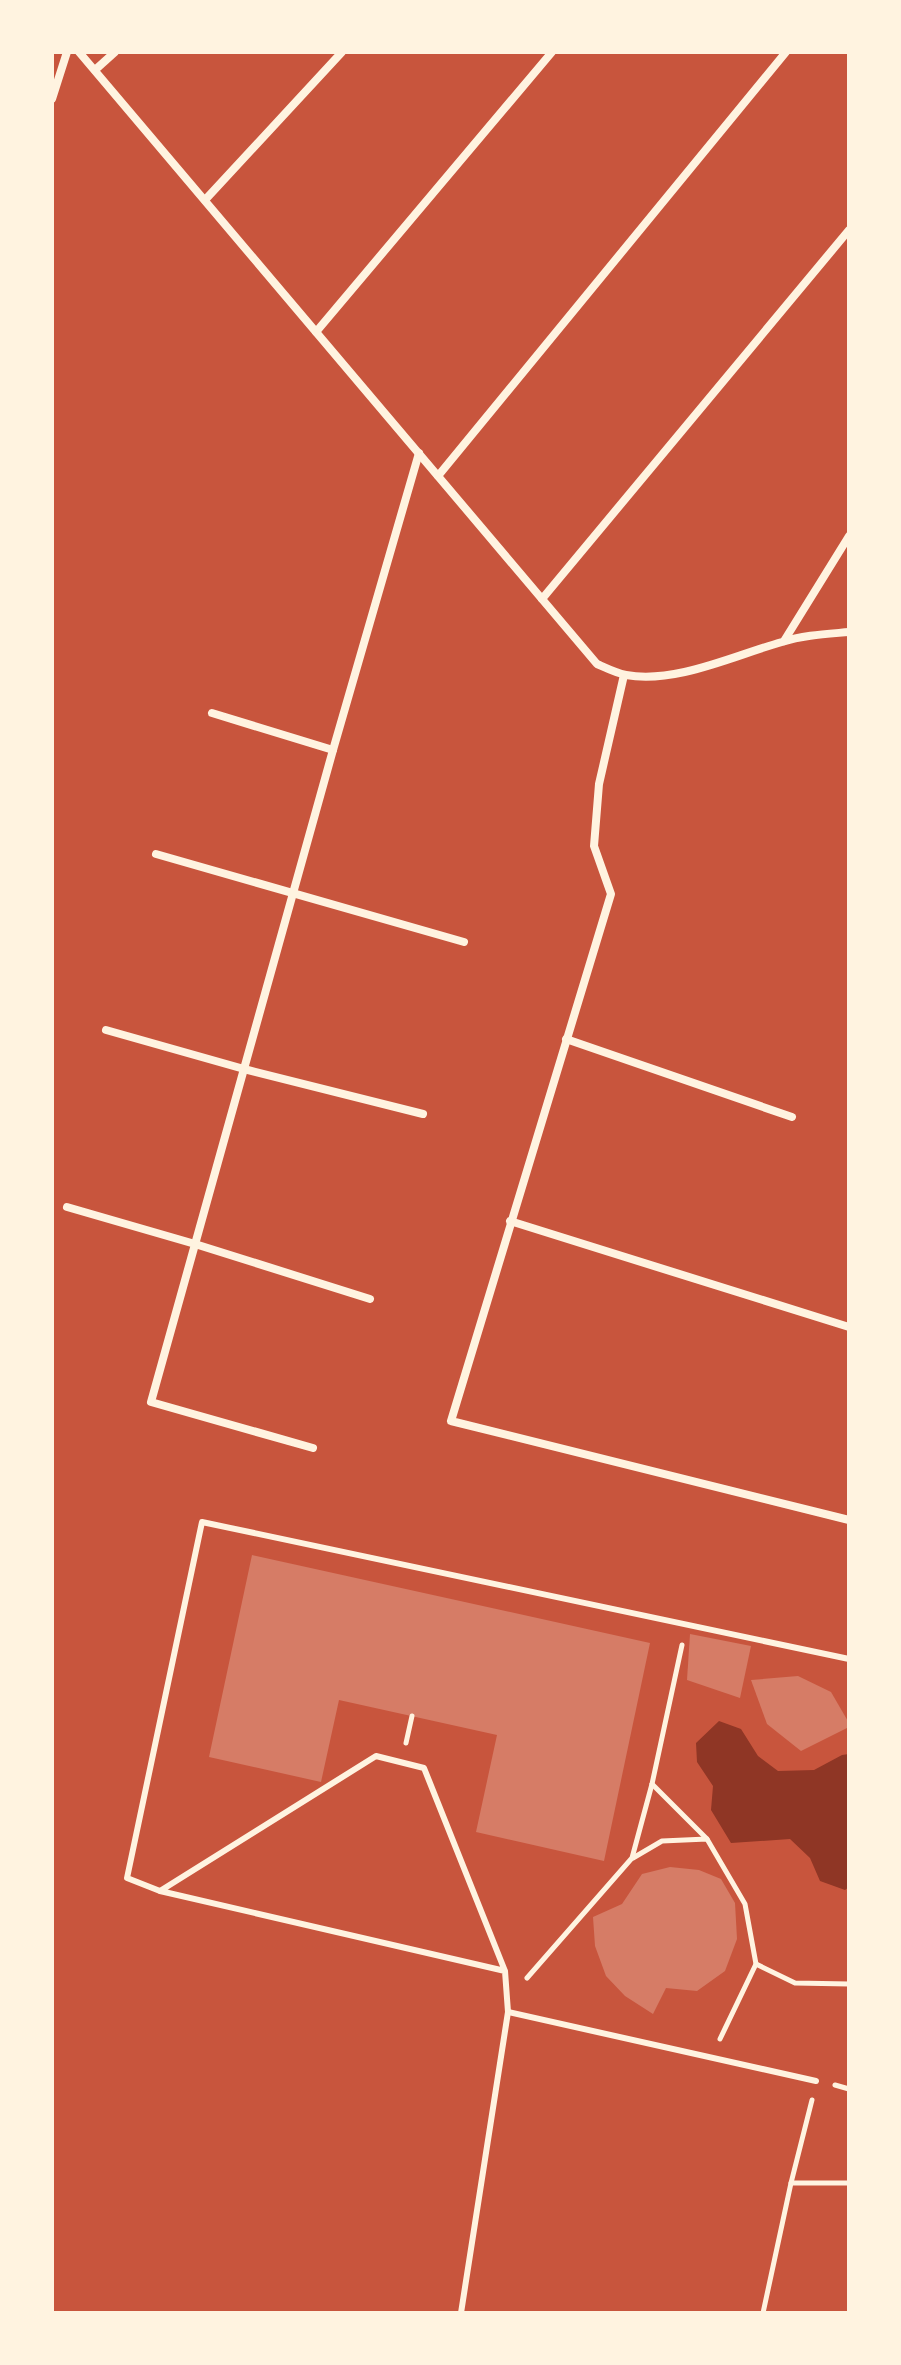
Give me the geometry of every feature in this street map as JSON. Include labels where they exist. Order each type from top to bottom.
[{"type":"street","points":[[52,99],[67,52]]},
{"type":"street","points":[[79,52],[597,664],[624,675],[646,676],[714,665],[784,641],[849,632]]},
{"type":"street","points":[[95,70],[115,52]]},
{"type":"street","points":[[205,200],[342,52]]},
{"type":"street","points":[[316,332],[552,52]]},
{"type":"street","points":[[438,476],[786,52]]},
{"type":"street","points":[[542,599],[849,230]]},
{"type":"street","points":[[313,1448],[151,1402],[419,453]]},
{"type":"street","points":[[784,641],[849,536]]},
{"type":"street","points":[[624,675],[599,784],[594,846],[611,894],[451,1421],[849,1520]]},
{"type":"street","points":[[212,713],[333,750]]},
{"type":"street","points":[[156,854],[464,942]]},
{"type":"street","points":[[106,1030],[423,1114]]},
{"type":"street","points":[[566,1039],[792,1117]]},
{"type":"street","points":[[67,1207],[370,1299]]},
{"type":"street","points":[[510,1221],[849,1327]]},
{"type":"lane","points":[[505,1971],[160,1891],[127,1878],[202,1522],[849,1659]]},
{"type":"lane","points":[[160,1891],[376,1756],[424,1768],[505,1971],[508,2012],[461,2313]]},
{"type":"lane","points":[[508,2012],[816,2081]]},
{"type":"path","points":[[632,1858],[652,1784],[686,1624]]},
{"type":"path","points":[[652,1784],[707,1839],[745,1904],[756,1964],[710,2059]]},
{"type":"path","points":[[508,2012],[520,1985],[632,1858],[662,1841],[707,1839]]},
{"type":"path","points":[[756,1964],[795,1983],[849,1984]]},
{"type":"path","points":[[763,2313],[816,2081]]},
{"type":"path","points":[[791,2183],[849,2183]]},
{"type":"shaded area","points":[[719,1721],[741,1729],[758,1756],[778,1771],[814,1770],[849,1754],[849,1887],[845,1890],[820,1881],[810,1858],[790,1839],[731,1843],[711,1810],[713,1786],[697,1762],[696,1743]]},
{"type":"building","points":[[252,1555],[650,1643],[604,1861],[476,1832],[497,1735],[339,1700],[321,1782],[209,1757]]},
{"type":"building","points":[[690,1634],[751,1646],[740,1698],[687,1680]]},
{"type":"building","points":[[798,1676],[831,1692],[849,1723],[849,1727],[801,1751],[767,1724],[751,1680]]},
{"type":"building","points":[[670,1867],[699,1870],[721,1879],[735,1903],[737,1939],[725,1971],[697,1991],[666,1988],[653,2014],[625,1996],[606,1976],[595,1946],[593,1917],[622,1904],[642,1874]]}]
